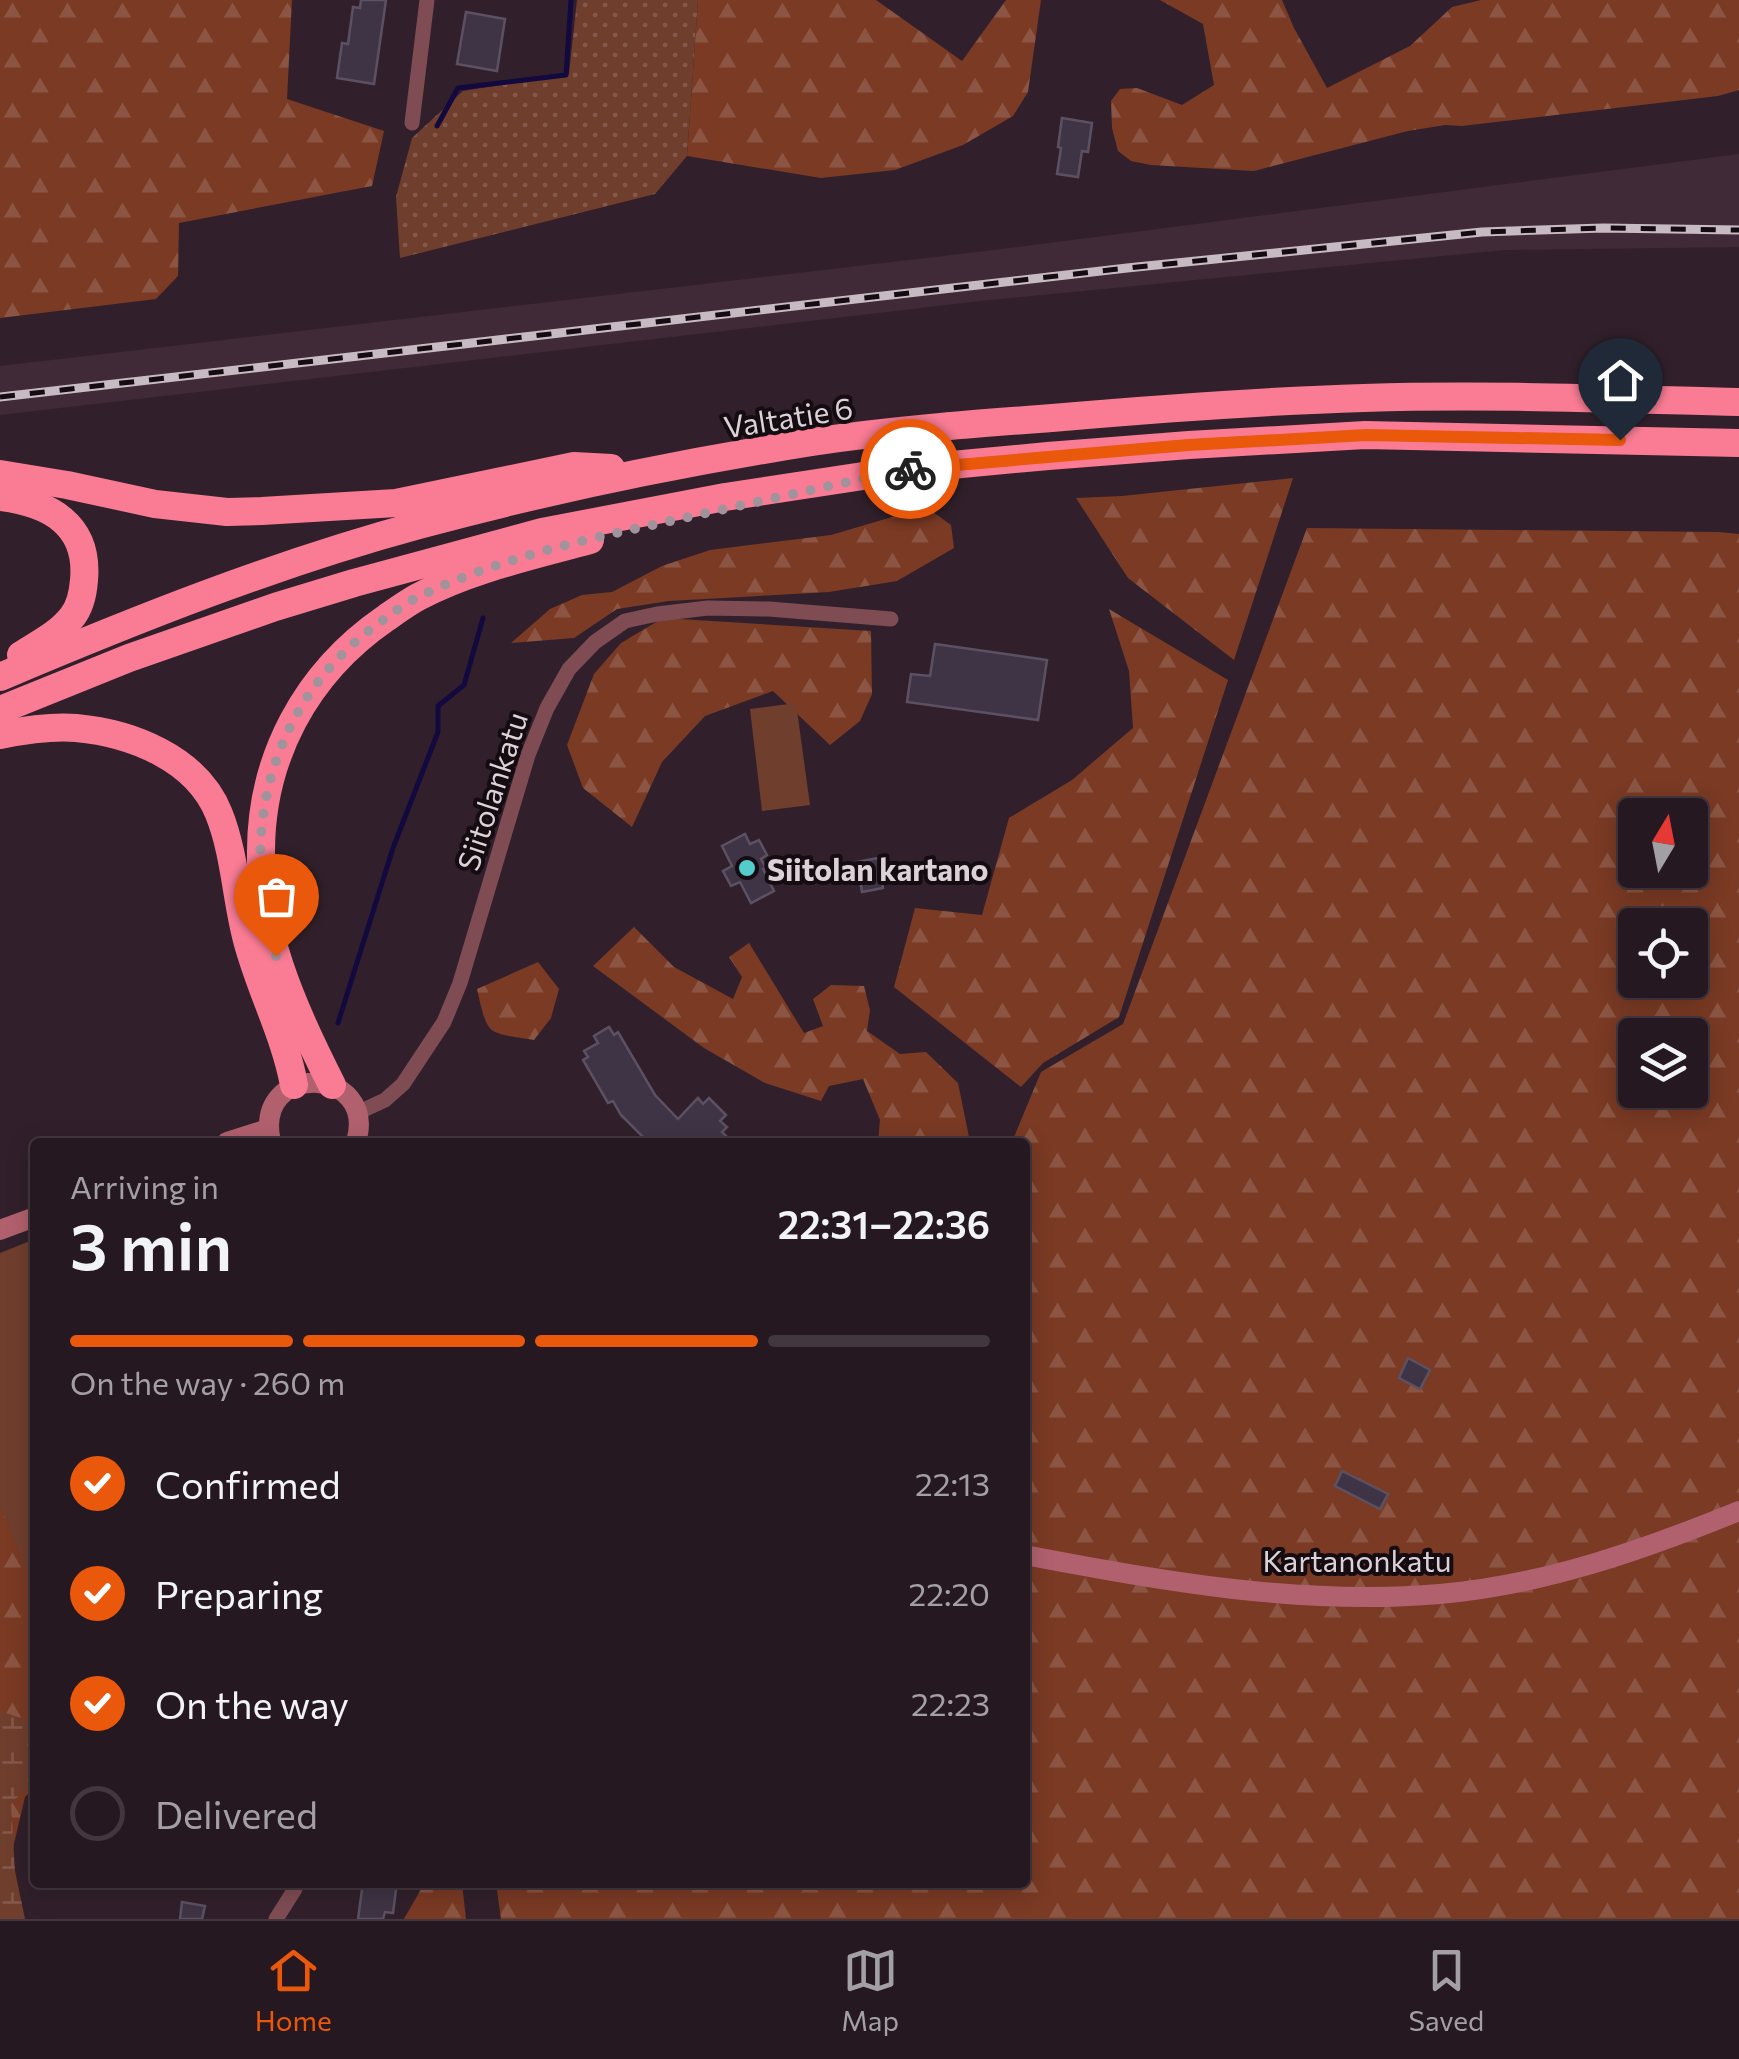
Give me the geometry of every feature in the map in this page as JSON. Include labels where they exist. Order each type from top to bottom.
[{"type":"highway","name":"Valtatie 6","points":[[0,678],[211,592],[417,526],[568,488],[814,442],[952,426],[1186,407],[1366,398],[1739,402]]},
{"type":"highway","points":[[0,710],[129,658],[275,606],[542,532],[725,497],[909,470],[1188,445],[1366,435],[1739,443]]},
{"type":"highway","points":[[0,474],[155,504],[262,512],[396,503],[574,466],[666,469]]},
{"type":"highway","points":[[332,1085],[276,956],[262,890],[261,825],[268,784],[282,743],[304,700],[336,659],[416,597],[480,571],[604,536],[909,470]]},
{"type":"highway","points":[[0,497],[24,500],[56,514],[79,542],[85,570],[76,613],[64,626],[0,665]]},
{"type":"highway","points":[[0,735],[33,728],[110,733],[174,759],[199,782],[218,810],[248,942],[289,1058],[294,1086]]},
{"type":"main road","points":[[270,1136],[269,1116],[274,1104],[294,1086],[312,1081],[332,1085],[352,1101],[358,1112],[357,1138]]},
{"type":"main road","points":[[0,1230],[30,1219]]},
{"type":"main road","name":"Kartanonkatu","points":[[1030,1556],[1153,1578],[1244,1588],[1328,1595],[1441,1594],[1558,1574],[1739,1511]]},
{"type":"street","points":[[412,123],[427,0]]},
{"type":"street","name":"Siitolankatu","points":[[358,1112],[384,1100],[403,1084],[444,1022],[460,983],[528,754],[569,669],[595,642],[625,621],[708,608],[891,619]]},
{"type":"street","points":[[276,1919],[296,1889]]},
{"type":"shaded area","points":[[1739,154],[1739,247],[1504,250],[989,300],[0,415],[0,366],[986,251]]},
{"type":"green space","points":[[0,0],[292,0],[287,99],[384,131],[372,186],[179,223],[178,276],[156,299],[0,318]]},
{"type":"green space","points":[[577,0],[698,0],[687,156],[655,194],[400,258],[396,197],[412,138],[463,91],[569,74]]},
{"type":"green space","points":[[698,0],[876,0],[962,61],[1006,0],[1041,0],[1028,92],[1013,116],[963,145],[895,170],[821,178],[687,156]]},
{"type":"green space","points":[[1160,0],[1282,0],[1327,88],[1410,46],[1452,7],[1481,0],[1739,0],[1739,90],[1718,96],[1408,131],[1254,171],[1151,165],[1131,161],[1118,151],[1111,101],[1120,89],[1137,88],[1182,105],[1214,85],[1203,24]]},
{"type":"green space","points":[[1293,478],[1234,660],[1128,578],[1076,498],[1122,496]]},
{"type":"green space","points":[[926,507],[951,525],[954,548],[897,581],[829,592],[669,601],[617,609],[574,638],[511,643],[550,609],[582,595],[612,592],[662,566],[710,550],[831,535]]},
{"type":"green space","points":[[1307,528],[1739,534],[1739,1919],[501,1919],[497,1888],[1030,1888],[1030,1138],[1014,1138],[1041,1072],[1123,1024]]},
{"type":"green space","points":[[1109,609],[1228,680],[1119,1017],[1043,1063],[1021,1087],[894,987],[915,908],[982,915],[1009,818],[1072,780],[1133,728],[1129,671]]},
{"type":"green space","points":[[663,618],[871,631],[872,694],[860,721],[830,745],[773,691],[705,716],[662,762],[632,827],[583,788],[567,745],[594,674],[621,643]]},
{"type":"green space","points":[[796,703],[810,805],[762,811],[750,709]]},
{"type":"green space","points":[[634,927],[674,967],[733,999],[742,977],[729,957],[749,943],[804,1033],[823,1026],[813,999],[831,985],[864,986],[870,1010],[867,1031],[900,1054],[926,1052],[958,1083],[969,1138],[878,1138],[880,1120],[863,1079],[829,1086],[821,1101],[765,1083],[704,1048],[593,966]]},
{"type":"green space","points":[[538,962],[559,989],[551,1018],[534,1040],[492,1030],[484,1017],[477,989]]},
{"type":"green space","points":[[30,1241],[29,1577],[0,1505],[0,1253]]},
{"type":"green space","points":[[0,1431],[30,1440],[30,1792],[25,1797],[0,1903]]},
{"type":"green space","points":[[0,1711],[30,1721],[30,1785],[11,1803],[15,1871],[25,1919],[0,1919]]},
{"type":"green space","points":[[422,1888],[463,1888],[466,1919],[404,1919]]},
{"type":"building","points":[[361,0],[386,0],[374,84],[337,78],[342,43],[348,44],[353,7],[360,8]]},
{"type":"building","points":[[466,12],[505,19],[497,71],[457,64]]},
{"type":"building","points":[[1062,118],[1092,123],[1088,152],[1082,151],[1078,177],[1057,174]]},
{"type":"building","points":[[935,644],[1047,660],[1038,720],[907,702],[911,674],[930,676]]},
{"type":"building","name":"Siitolan kartano","points":[[745,834],[750,844],[759,840],[767,855],[761,859],[774,891],[751,903],[740,882],[731,886],[723,871],[732,866],[722,846]]},
{"type":"building","points":[[878,858],[883,888],[862,892],[857,862]]},
{"type":"building","points":[[609,1027],[614,1035],[618,1032],[655,1095],[678,1119],[698,1098],[703,1104],[709,1098],[726,1115],[720,1121],[727,1127],[722,1132],[728,1138],[644,1138],[613,1101],[608,1103],[583,1060],[588,1057],[584,1051],[598,1043],[594,1036]]},
{"type":"building","points":[[1408,1358],[1430,1370],[1420,1389],[1399,1378]]},
{"type":"building","points":[[1342,1471],[1388,1494],[1380,1509],[1335,1486]]},
{"type":"building","points":[[362,1888],[396,1888],[393,1913],[385,1912],[383,1919],[358,1919]]},
{"type":"building","points":[[182,1902],[205,1906],[202,1919],[180,1919]]},
{"type":"waterway","points":[[437,126],[458,88],[566,75],[571,0]]},
{"type":"waterway","points":[[338,1023],[393,848],[438,732],[438,706],[464,685],[483,618]]},
{"type":"railway","points":[[0,397],[1127,268],[1482,232],[1603,228],[1739,230]]},
{"type":"way so far","points":[[276,956],[262,890],[261,825],[268,784],[282,743],[304,700],[336,659],[370,630],[416,597],[480,571],[604,536],[910,469]]},
{"type":"place","name":"Siitolan kartano","points":[[747,868]]},
{"type":"route","points":[[910,469],[1188,445],[1366,435],[1620,440]]}]
